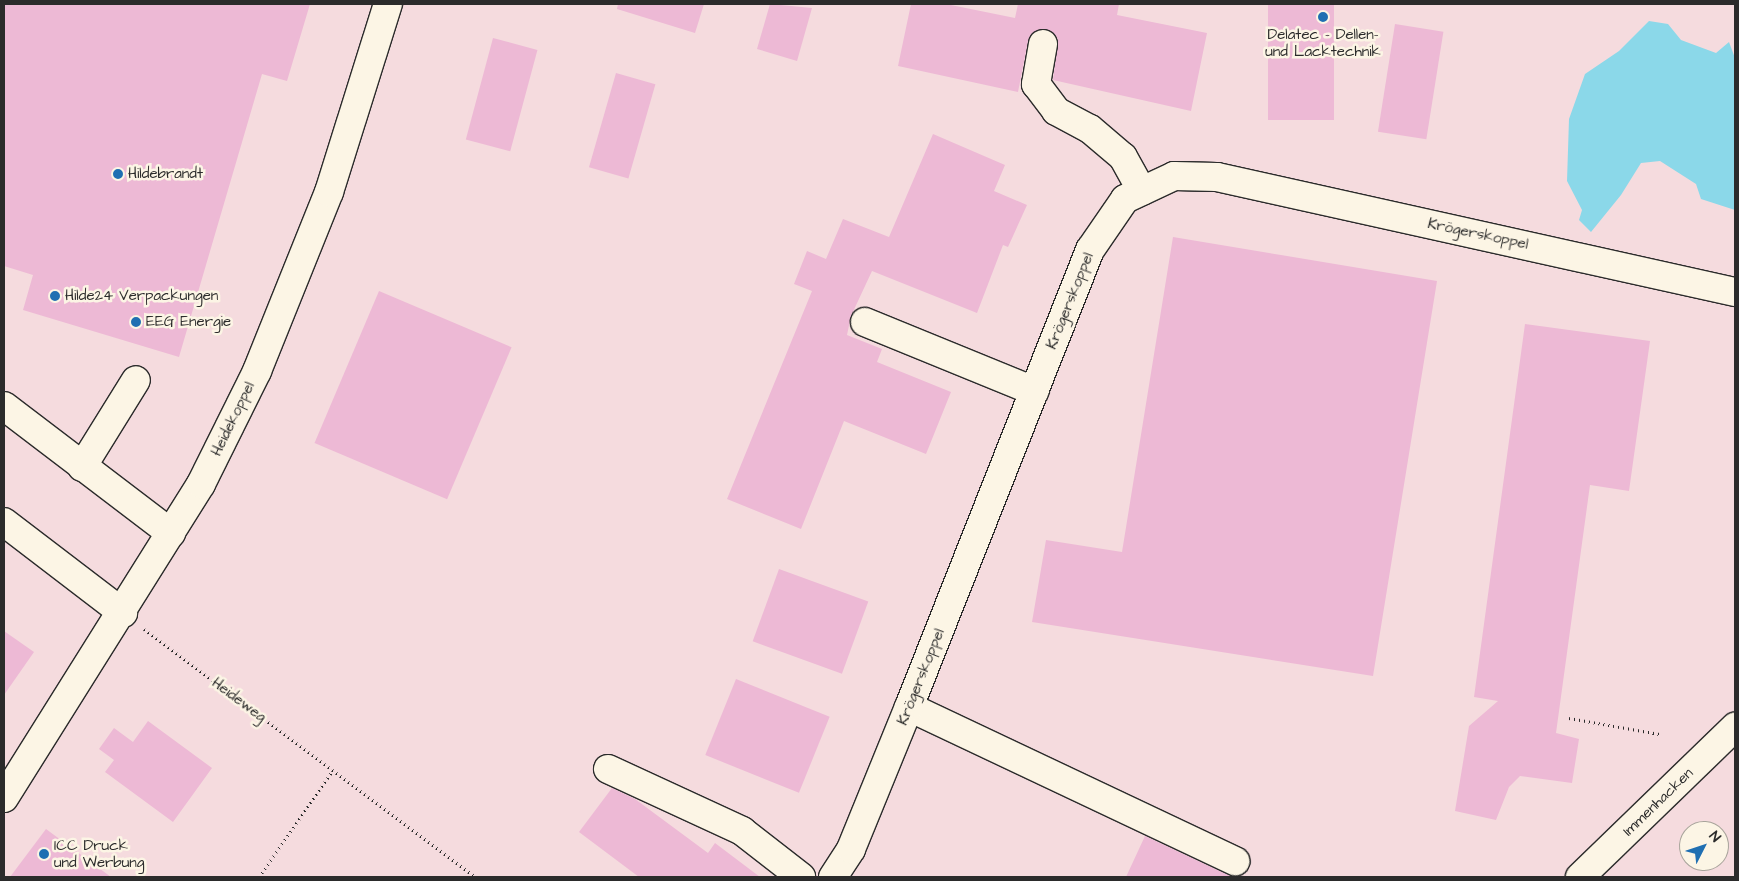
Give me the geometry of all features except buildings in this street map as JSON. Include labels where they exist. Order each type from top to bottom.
[{"type":"street","name":"Heidekoppel","points":[[4,798],[123,613],[201,484],[257,371],[329,192],[388,4]]},
{"type":"street","points":[[1043,44],[1036,84],[1056,111],[1090,129],[1123,157],[1142,191]]},
{"type":"street","name":"Krögerskoppel","points":[[833,877],[851,848],[910,707],[1090,250],[1125,199],[1174,176],[1217,177],[1735,292]]},
{"type":"street","points":[[865,322],[1034,391]]},
{"type":"street","points":[[82,467],[136,380]]},
{"type":"street","points":[[4,406],[171,534]]},
{"type":"street","points":[[4,522],[123,613]]},
{"type":"street","points":[[910,707],[1235,861]]},
{"type":"street","name":"Immenhacken","points":[[1580,877],[1735,727]]},
{"type":"street","points":[[608,769],[742,831],[801,877]]},
{"type":"path","name":"Heideweg","points":[[123,613],[476,877]]},
{"type":"path","points":[[1570,718],[1660,734]]},
{"type":"path","points":[[259,877],[333,770]]},
{"type":"shaded area","points":[[4,4],[1735,4],[1735,877],[4,877]]},
{"type":"water","points":[[1649,21],[1668,24],[1681,40],[1716,53],[1729,42],[1735,58],[1735,210],[1701,199],[1696,184],[1660,161],[1641,163],[1621,195],[1591,232],[1579,220],[1582,210],[1567,181],[1569,119],[1585,74],[1619,51]]},
{"type":"place","name":"Delatec - Dellen- und Lacktechnik","points":[[1323,17]]},
{"type":"place","name":"Hildebrandt","points":[[118,174]]},
{"type":"place","name":"Hilde24 Verpackungen","points":[[55,296]]},
{"type":"place","name":"EEG Energie","points":[[136,322]]},
{"type":"place","name":"ICC Druck und Werbung","points":[[44,854]]}]
